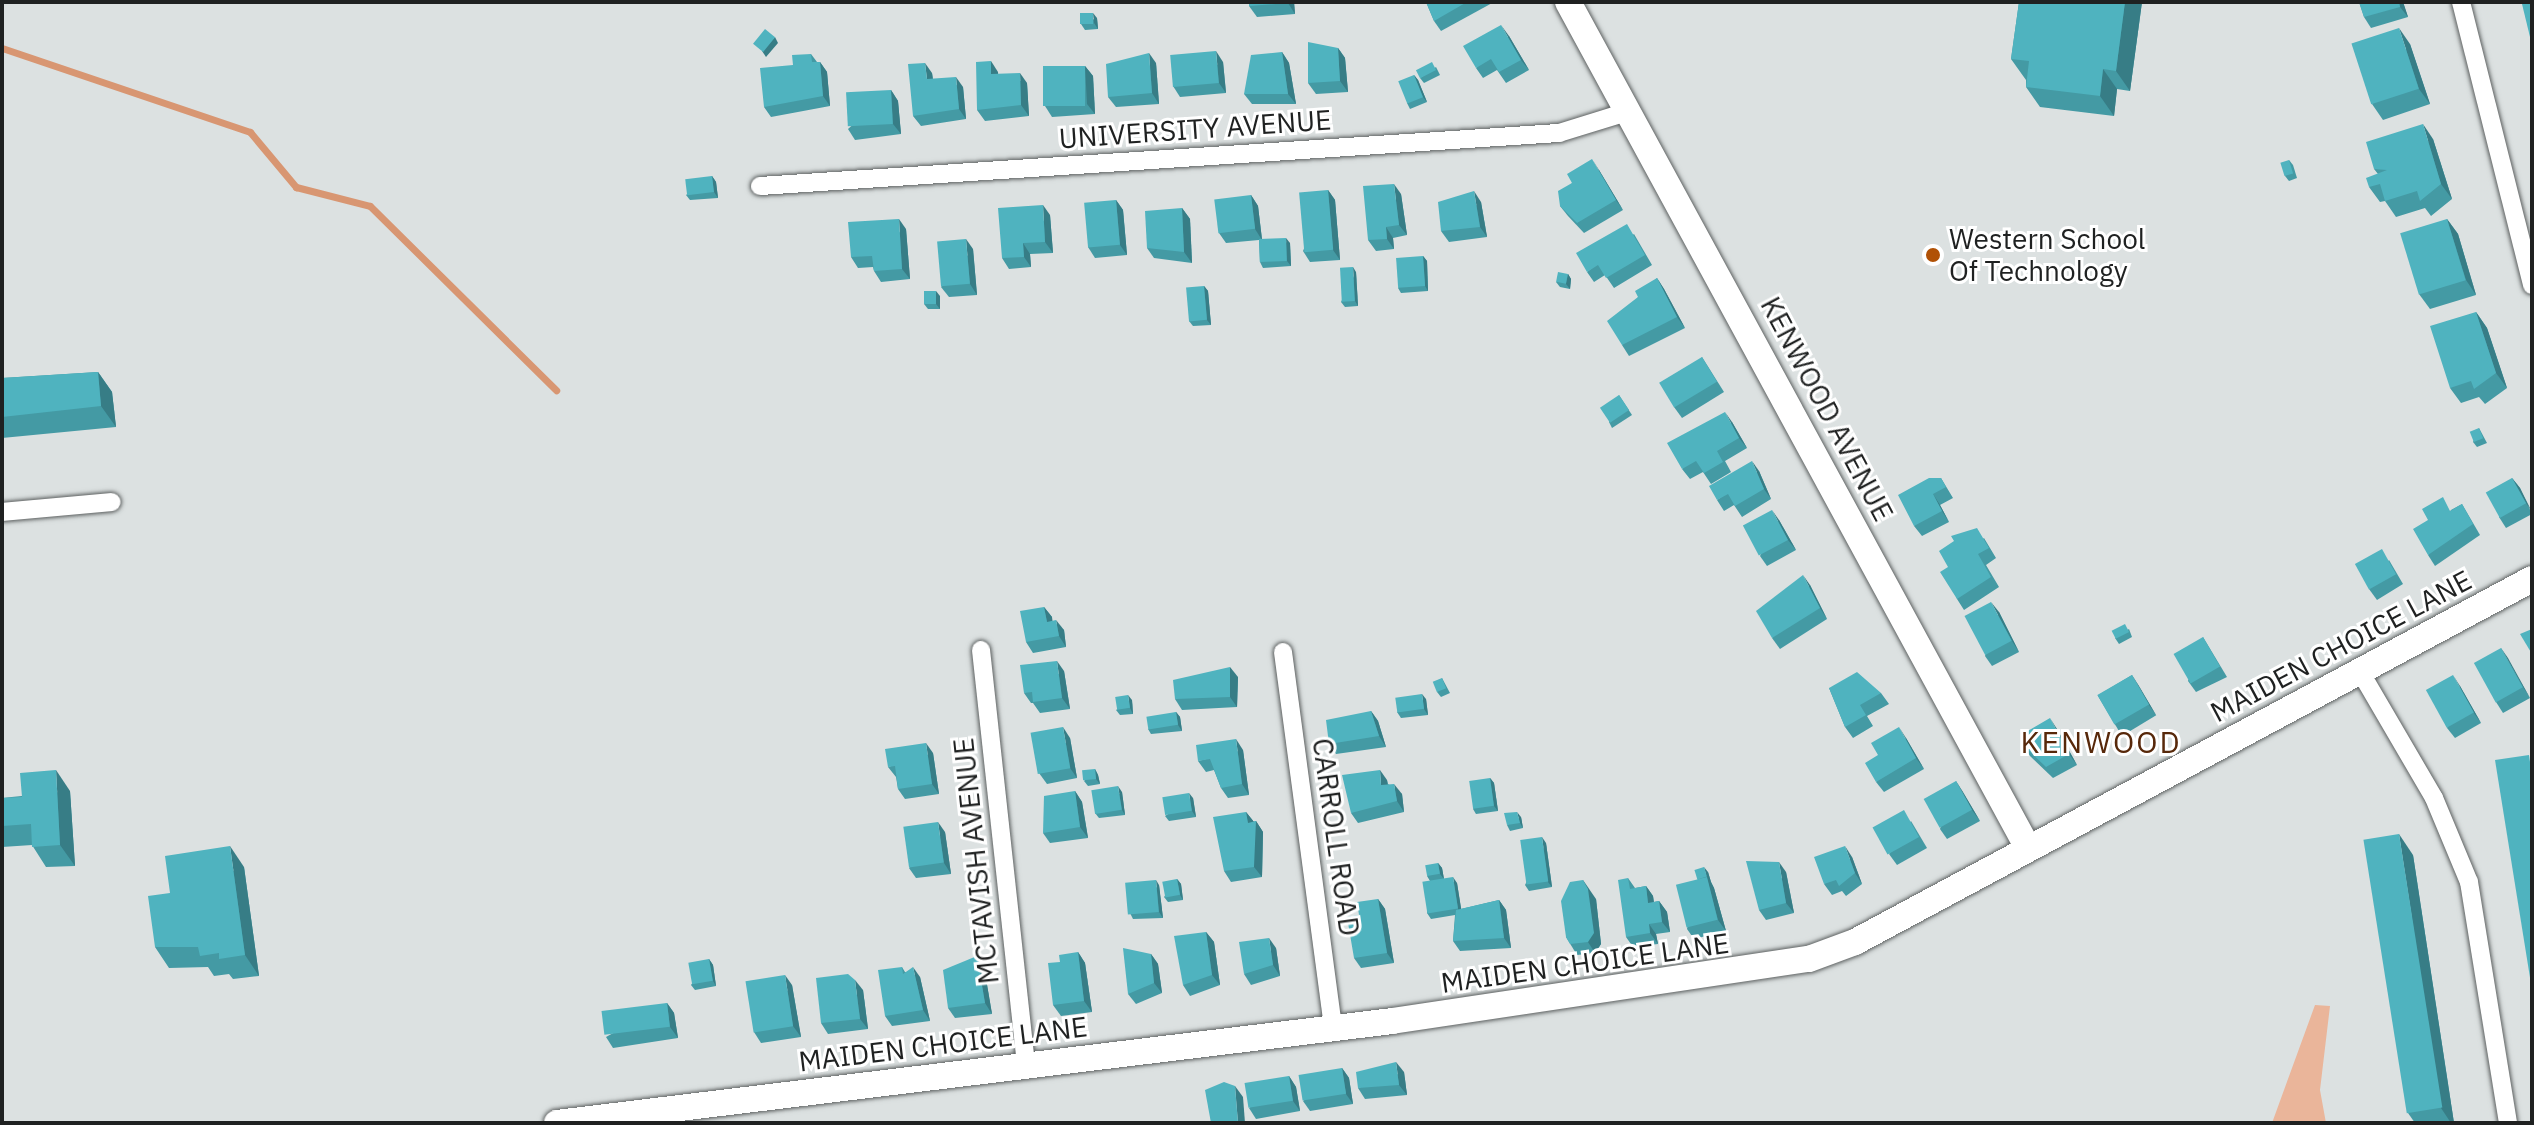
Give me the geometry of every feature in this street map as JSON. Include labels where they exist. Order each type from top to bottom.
[{"type":"main road","name":"KENWOOD AVENUE","points":[[1568,2],[1630,111],[2028,848]]},
{"type":"main road","name":"MAIDEN CHOICE LANE","points":[[557,1123],[1333,1029],[1740,974],[1809,959],[1855,942],[2532,579]]},
{"type":"street","points":[[2461,2],[2532,285]]},
{"type":"street","name":"UNIVERSITY AVENUE","points":[[760,186],[1559,133],[1630,111]]},
{"type":"street","points":[[2,512],[112,502]]},
{"type":"street","name":"MCTAVISH AVENUE","points":[[981,650],[1026,1066]]},
{"type":"street","name":"CARROLL ROAD","points":[[1283,652],[1333,1029]]},
{"type":"street","points":[[2361,673],[2434,798],[2469,882],[2508,1123]]},
{"type":"shaded area","points":[[2315,1005],[2330,1006],[2320,1090],[2326,1123],[2272,1123]]},
{"type":"building","points":[[1249,2],[1288,2],[1288,3],[1249,6]]},
{"type":"building","points":[[1426,2],[1467,2],[1434,21]]},
{"type":"building","points":[[2019,2],[2125,2],[2116,71],[2103,69],[2100,96],[2026,87],[2029,61],[2011,59]]},
{"type":"building","points":[[2359,2],[2399,2],[2400,7],[2364,17]]},
{"type":"building","points":[[2532,2],[2532,36],[2530,37],[2522,4]]},
{"type":"building","points":[[1080,13],[1093,13],[1093,24],[1080,24]]},
{"type":"building","points":[[1501,25],[1521,60],[1499,72],[1491,59],[1476,68],[1463,46]]},
{"type":"building","points":[[2399,28],[2419,89],[2371,104],[2351,43]]},
{"type":"building","points":[[765,29],[775,37],[763,52],[753,44]]},
{"type":"building","points":[[1308,42],[1338,48],[1340,81],[1308,83]]},
{"type":"building","points":[[1216,51],[1219,83],[1173,87],[1170,55]]},
{"type":"building","points":[[1282,52],[1288,94],[1244,94],[1251,55]]},
{"type":"building","points":[[1149,53],[1152,93],[1108,97],[1106,64]]},
{"type":"building","points":[[811,54],[812,62],[820,62],[823,96],[764,107],[760,68],[793,65],[792,55]]},
{"type":"building","points":[[991,61],[991,74],[1020,73],[1021,105],[977,110],[976,62]]},
{"type":"building","points":[[1432,62],[1436,70],[1420,78],[1416,70]]},
{"type":"building","points":[[925,63],[927,79],[956,77],[959,109],[913,116],[908,64]]},
{"type":"building","points":[[1043,66],[1085,66],[1085,106],[1043,106]]},
{"type":"building","points":[[1414,75],[1423,97],[1407,104],[1398,81]]},
{"type":"building","points":[[891,90],[893,124],[848,126],[846,92]]},
{"type":"building","points":[[2423,124],[2441,184],[2420,201],[2417,191],[2385,201],[2380,184],[2369,187],[2366,178],[2387,170],[2374,169],[2366,142]]},
{"type":"building","points":[[1592,159],[1616,200],[1577,223],[1560,206],[1558,191],[1572,183],[1567,174]]},
{"type":"building","points":[[2289,160],[2293,173],[2284,176],[2280,163]]},
{"type":"building","points":[[712,176],[714,192],[687,195],[685,179]]},
{"type":"building","points":[[1394,184],[1399,225],[1386,227],[1387,239],[1368,240],[1363,186]]},
{"type":"building","points":[[1328,190],[1333,250],[1304,252],[1299,193]]},
{"type":"building","points":[[1474,191],[1480,227],[1441,231],[1438,202]]},
{"type":"building","points":[[1251,195],[1255,229],[1218,233],[1214,200]]},
{"type":"building","points":[[1116,200],[1120,245],[1088,248],[1084,203]]},
{"type":"building","points":[[1043,205],[1045,242],[1023,243],[1024,257],[1002,258],[998,208]]},
{"type":"building","points":[[1182,208],[1184,252],[1147,248],[1145,211]]},
{"type":"building","points":[[899,219],[902,269],[874,271],[872,256],[851,257],[848,222]]},
{"type":"building","points":[[2447,219],[2466,280],[2419,295],[2400,233]]},
{"type":"building","points":[[1627,224],[1645,255],[1606,278],[1598,265],[1587,272],[1576,253]]},
{"type":"building","points":[[1286,238],[1287,261],[1260,262],[1259,239]]},
{"type":"building","points":[[966,239],[970,284],[941,286],[937,242]]},
{"type":"building","points":[[1423,256],[1425,286],[1398,288],[1396,258]]},
{"type":"building","points":[[1353,267],[1355,301],[1342,302],[1340,268]]},
{"type":"building","points":[[1558,272],[1568,274],[1566,284],[1556,282]]},
{"type":"building","points":[[1657,278],[1677,317],[1622,345],[1607,321],[1638,297],[1635,291]]},
{"type":"building","points":[[1204,286],[1207,320],[1189,321],[1186,288]]},
{"type":"building","points":[[924,291],[936,291],[936,304],[924,304]]},
{"type":"building","points":[[2476,312],[2496,373],[2474,389],[2471,381],[2450,388],[2430,326]]},
{"type":"building","points":[[1702,357],[1717,382],[1674,408],[1659,383]]},
{"type":"building","points":[[98,372],[101,406],[2,417],[2,378]]},
{"type":"building","points":[[1619,395],[1629,410],[1610,423],[1600,408]]},
{"type":"building","points":[[1725,412],[1739,438],[1717,451],[1723,462],[1704,473],[1696,461],[1682,469],[1667,443]]},
{"type":"building","points":[[2479,428],[2483,438],[2474,442],[2470,432]]},
{"type":"building","points":[[1752,461],[1764,489],[1735,506],[1728,494],[1717,500],[1709,486]]},
{"type":"building","points":[[1929,478],[1941,478],[1946,487],[1933,494],[1942,511],[1914,526],[1898,495]]},
{"type":"building","points":[[2512,478],[2526,503],[2500,518],[2486,493]]},
{"type":"building","points":[[2443,497],[2450,511],[2462,504],[2473,524],[2428,555],[2413,529],[2428,520],[2422,509]]},
{"type":"building","points":[[1772,510],[1788,540],[1759,556],[1743,525]]},
{"type":"building","points":[[1977,528],[1989,548],[1978,554],[1991,577],[1957,599],[1940,572],[1948,567],[1939,551],[1954,541],[1951,536]]},
{"type":"building","points":[[2382,549],[2396,574],[2369,589],[2355,564]]},
{"type":"building","points":[[1803,575],[1820,608],[1772,638],[1756,611]]},
{"type":"building","points":[[1991,602],[2012,641],[1985,655],[1965,616]]},
{"type":"building","points":[[1044,607],[1047,622],[1056,620],[1059,636],[1026,642],[1020,611]]},
{"type":"building","points":[[2125,624],[2129,632],[2116,639],[2112,631]]},
{"type":"building","points":[[2532,629],[2532,654],[2520,634]]},
{"type":"building","points":[[2203,637],[2220,666],[2191,683],[2174,654]]},
{"type":"building","points":[[2501,648],[2523,687],[2496,702],[2474,663]]},
{"type":"building","points":[[1057,661],[1062,698],[1033,702],[1032,692],[1024,693],[1020,665]]},
{"type":"building","points":[[1230,667],[1230,697],[1175,699],[1173,680]]},
{"type":"building","points":[[1857,672],[1881,693],[1860,705],[1866,715],[1845,727],[1829,688]]},
{"type":"building","points":[[2132,675],[2149,704],[2114,724],[2097,695]]},
{"type":"building","points":[[2453,675],[2474,713],[2447,728],[2426,690]]},
{"type":"building","points":[[1442,678],[1446,688],[1437,692],[1433,682]]},
{"type":"building","points":[[1422,694],[1424,709],[1397,713],[1395,698]]},
{"type":"building","points":[[1128,695],[1130,708],[1117,710],[1115,697]]},
{"type":"building","points":[[1371,711],[1379,736],[1329,744],[1326,720]]},
{"type":"building","points":[[1176,712],[1178,725],[1148,730],[1146,717]]},
{"type":"building","points":[[2050,718],[2069,754],[2046,767],[2023,745],[2031,741],[2026,732]]},
{"type":"building","points":[[1063,727],[1070,768],[1038,774],[1031,733]]},
{"type":"building","points":[[1899,727],[1916,758],[1876,782],[1865,763],[1878,755],[1871,743]]},
{"type":"building","points":[[1236,739],[1242,784],[1221,788],[1210,759],[1198,761],[1196,745]]},
{"type":"building","points":[[926,743],[932,784],[898,789],[895,766],[888,767],[885,749]]},
{"type":"building","points":[[2529,755],[2532,776],[2532,990],[2495,760]]},
{"type":"building","points":[[1095,769],[1096,779],[1083,780],[1082,770]]},
{"type":"building","points":[[56,770],[60,845],[32,847],[31,824],[2,826],[2,798],[22,797],[20,773]]},
{"type":"building","points":[[1380,770],[1381,785],[1394,784],[1397,801],[1351,813],[1342,775]]},
{"type":"building","points":[[1490,778],[1494,806],[1473,809],[1469,781]]},
{"type":"building","points":[[1956,781],[1972,810],[1940,828],[1924,799]]},
{"type":"building","points":[[1118,786],[1122,810],[1095,814],[1091,790]]},
{"type":"building","points":[[1075,791],[1080,827],[1043,833],[1044,796]]},
{"type":"building","points":[[1189,793],[1192,811],[1165,815],[1162,797]]},
{"type":"building","points":[[1904,810],[1919,837],[1888,855],[1873,827]]},
{"type":"building","points":[[1246,812],[1248,823],[1256,821],[1254,867],[1224,871],[1213,817]]},
{"type":"building","points":[[1517,812],[1520,823],[1507,825],[1504,813]]},
{"type":"building","points":[[938,822],[944,863],[909,867],[903,827]]},
{"type":"building","points":[[2399,834],[2442,1108],[2407,1113],[2363,840]]},
{"type":"building","points":[[1542,837],[1548,882],[1526,885],[1520,840]]},
{"type":"building","points":[[230,846],[245,955],[219,959],[219,953],[200,956],[198,947],[155,947],[148,896],[170,893],[165,856]]},
{"type":"building","points":[[1845,846],[1855,873],[1839,886],[1836,880],[1824,884],[1814,857]]},
{"type":"building","points":[[1746,861],[1779,862],[1786,903],[1759,910]]},
{"type":"building","points":[[1438,863],[1440,874],[1427,876],[1425,865]]},
{"type":"building","points":[[1704,867],[1707,877],[1697,879],[1694,870]]},
{"type":"building","points":[[1453,877],[1458,909],[1427,913],[1422,882]]},
{"type":"building","points":[[1707,877],[1718,920],[1687,927],[1676,885]]},
{"type":"building","points":[[1628,878],[1630,889],[1646,886],[1648,903],[1659,901],[1662,922],[1649,924],[1650,933],[1626,937],[1618,880]]},
{"type":"building","points":[[1177,879],[1180,895],[1165,898],[1162,882]]},
{"type":"building","points":[[1156,880],[1159,912],[1128,915],[1125,883]]},
{"type":"building","points":[[1583,880],[1588,889],[1594,933],[1588,942],[1570,944],[1566,937],[1561,901],[1570,882]]},
{"type":"building","points":[[1378,899],[1387,953],[1354,958],[1347,917],[1359,915],[1357,902]]},
{"type":"building","points":[[1499,900],[1504,938],[1453,941],[1456,910]]},
{"type":"building","points":[[1206,932],[1212,975],[1183,985],[1174,936]]},
{"type":"building","points":[[1269,938],[1273,965],[1244,974],[1239,942]]},
{"type":"building","points":[[1123,948],[1151,954],[1154,983],[1128,994]]},
{"type":"building","points":[[1078,952],[1084,1001],[1053,1005],[1048,963],[1060,962],[1059,955]]},
{"type":"building","points":[[977,956],[985,1003],[948,1008],[943,970]]},
{"type":"building","points":[[709,959],[713,981],[692,984],[688,963]]},
{"type":"building","points":[[902,967],[903,974],[913,967],[923,1010],[885,1016],[878,970]]},
{"type":"building","points":[[848,974],[855,980],[860,1019],[821,1023],[816,978]]},
{"type":"building","points":[[785,975],[793,1026],[754,1033],[745,981]]},
{"type":"building","points":[[667,1003],[670,1027],[604,1035],[601,1011]]},
{"type":"building","points":[[1396,1062],[1399,1085],[1358,1088],[1356,1072]]},
{"type":"building","points":[[1342,1068],[1346,1094],[1303,1101],[1299,1075]]},
{"type":"building","points":[[1289,1076],[1293,1101],[1248,1108],[1245,1083]]},
{"type":"building","points":[[1224,1082],[1235,1086],[1238,1123],[1211,1123],[1205,1090]]},
{"type":"waterway","points":[[2,48],[250,132],[296,187],[370,206],[556,390]]},
{"type":"place","name":"Western School Of Technology","points":[[1933,255]]},
{"type":"district","name":"KENWOOD","points":[[2101,742]]}]
